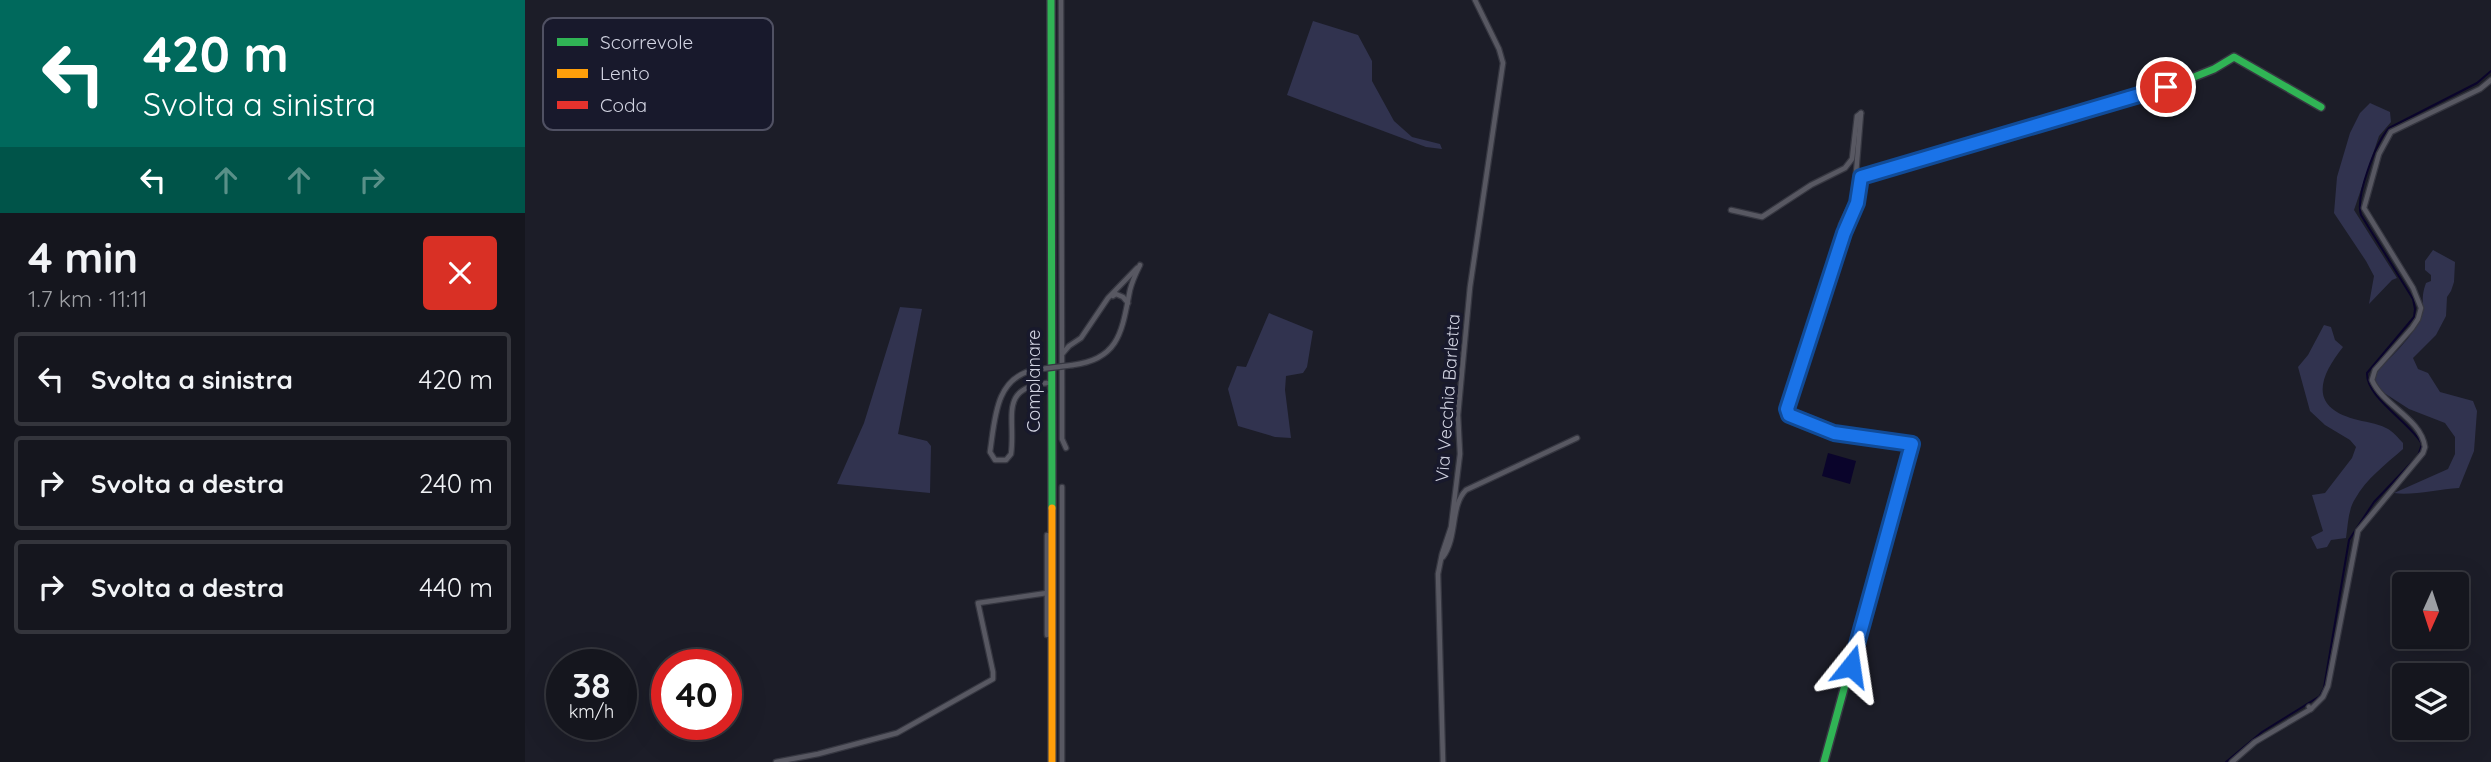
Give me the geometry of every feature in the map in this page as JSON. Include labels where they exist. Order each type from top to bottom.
[{"type":"main road","points":[[1049,0],[1055,762]]},
{"type":"main road","points":[[1055,762],[1059,0]]},
{"type":"main road","points":[[1824,762],[1912,444],[1834,433],[1788,414],[1788,405],[1844,233],[1857,203],[1859,180],[1862,176],[2190,79],[2234,57],[2321,107]]},
{"type":"street","name":"Complanare","points":[[1049,0],[1047,593],[1055,762]]},
{"type":"street","name":"Complanare","points":[[1059,0],[1062,439],[1066,448]]},
{"type":"street","name":"Via Vecchia Barletta","points":[[1443,762],[1437,596],[1440,561],[1451,527],[1460,454],[1458,430],[1470,287],[1503,63],[1475,0]]},
{"type":"street","points":[[2232,762],[2255,742],[2323,697],[2358,531],[2419,458],[2425,447],[2418,430],[2384,397],[2372,380],[2375,370],[2416,324],[2421,309],[2413,288],[2364,208],[2368,187],[2382,147],[2391,132],[2480,89],[2491,80]]},
{"type":"street","points":[[1731,210],[1762,217],[1811,185],[1845,168],[1852,159],[1859,113],[1853,204],[1841,226],[1844,233]]},
{"type":"street","points":[[1047,383],[1029,386],[1015,396],[1011,454],[1006,460],[995,460],[990,452],[1002,393],[1007,384],[1016,376],[1033,370],[1094,360],[1112,348],[1120,336],[1129,304],[1130,289],[1140,265],[1108,298],[1086,331],[1065,349],[1061,358]]},
{"type":"street","points":[[1122,282],[1129,304]]},
{"type":"street","points":[[1122,282],[1130,289]]},
{"type":"street","points":[[1108,298],[1116,294],[1129,304]]},
{"type":"street","points":[[1061,328],[1066,337],[1076,341]]},
{"type":"street","points":[[1061,343],[1076,341]]},
{"type":"street","points":[[1440,561],[1451,546],[1459,498],[1466,490],[1577,438]]},
{"type":"street","points":[[1055,762],[1062,487]]},
{"type":"street","points":[[776,762],[897,733],[993,679],[978,603],[1047,593]]},
{"type":"shaded area","points":[[1313,21],[1358,35],[1372,61],[1372,81],[1394,121],[1412,137],[1440,144],[1442,149],[1426,147],[1287,95]]},
{"type":"shaded area","points":[[2370,103],[2390,112],[2391,122],[2379,136],[2354,210],[2397,278],[2369,304],[2374,276],[2334,213],[2337,177],[2350,133],[2360,113]]},
{"type":"shaded area","points":[[2433,250],[2455,262],[2454,282],[2447,297],[2446,316],[2436,335],[2413,358],[2418,369],[2428,373],[2440,392],[2473,401],[2477,411],[2474,451],[2459,488],[2394,493],[2448,469],[2455,454],[2455,437],[2445,423],[2409,409],[2375,387],[2372,377],[2418,323],[2424,289],[2426,283],[2431,281],[2431,275],[2425,270],[2425,261]]},
{"type":"shaded area","points":[[900,307],[922,309],[898,434],[927,441],[931,446],[930,493],[837,484],[864,423]]},
{"type":"shaded area","points":[[1269,313],[1313,331],[1307,367],[1303,373],[1286,376],[1285,390],[1291,438],[1275,437],[1238,426],[1228,389],[1237,366],[1246,367]]},
{"type":"shaded area","points":[[2324,325],[2331,327],[2335,340],[2343,347],[2324,379],[2324,398],[2339,413],[2389,429],[2403,443],[2403,449],[2377,472],[2360,492],[2351,508],[2346,538],[2331,540],[2327,547],[2317,549],[2311,537],[2323,531],[2312,495],[2325,493],[2352,458],[2356,447],[2310,411],[2298,367],[2308,355]]},
{"type":"shaded area","points":[[1828,453],[1856,461],[1850,484],[1822,476]]},
{"type":"waterway","points":[[2418,456],[2422,444],[2373,392],[2367,373],[2414,317],[2415,309],[2413,299],[2361,215],[2361,196],[2373,157],[2389,128],[2477,83],[2491,71]]},
{"type":"waterway","points":[[2226,762],[2262,732],[2320,696],[2324,688],[2349,540],[2374,502],[2414,460]]},
{"type":"traffic: fast","points":[[1051,0],[1052,508]]},
{"type":"traffic: fast","points":[[1872,174],[2179,83],[2214,69],[2234,57],[2321,107]]},
{"type":"traffic: fast","points":[[1807,422],[1834,433],[1911,444],[1824,762]]},
{"type":"traffic: slow","points":[[1052,508],[1052,762]]},
{"type":"traffic: jam","points":[[1807,422],[1789,415],[1787,411],[1844,233],[1857,203],[1861,177],[1872,174]]},
{"type":"route","points":[[1851,666],[1912,444],[1834,433],[1789,415],[1787,409],[1844,233],[1857,203],[1859,180],[1861,177],[2006,133],[2166,87]]}]
